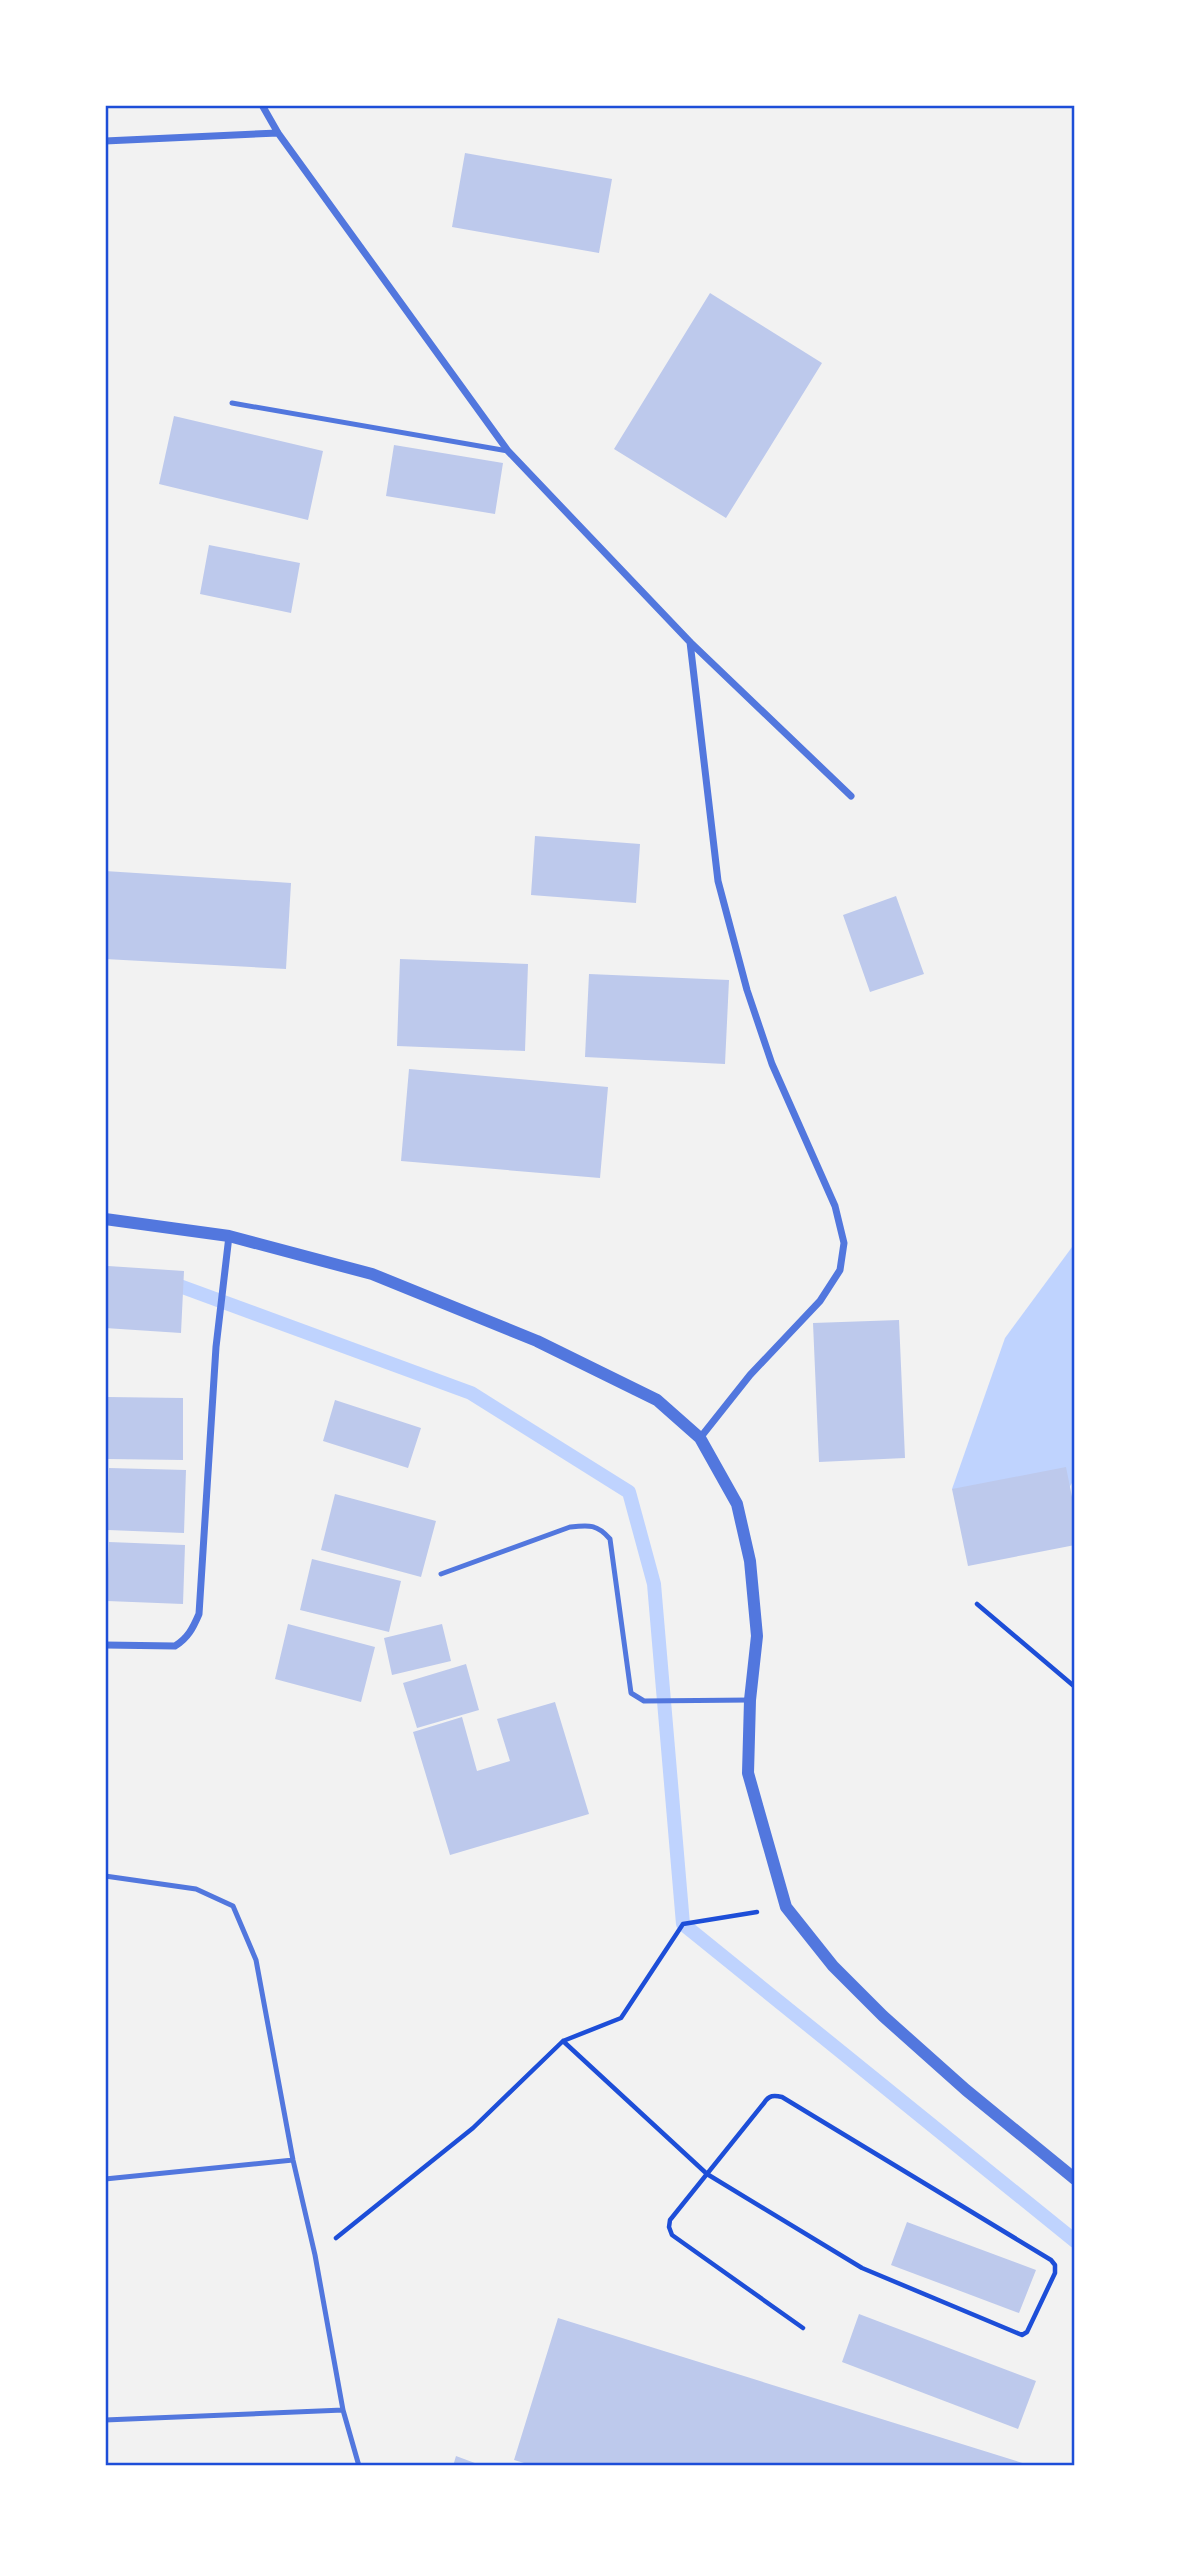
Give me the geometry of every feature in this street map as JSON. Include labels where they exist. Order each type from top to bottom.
[{"type":"street","points":[[262,105],[278,132],[508,452],[690,642],[851,796]]},
{"type":"street","points":[[105,141],[278,132]]},
{"type":"street","points":[[690,642],[718,880],[747,990],[772,1064],[835,1206],[844,1243],[840,1270],[820,1301],[750,1375],[700,1438]]},
{"type":"street","points":[[105,1219],[229,1236],[372,1274],[537,1341],[657,1401],[700,1438],[737,1504],[750,1561],[757,1636],[750,1700],[748,1773],[786,1907],[833,1966],[883,2016],[966,2090],[1075,2179]]},
{"type":"street","points":[[105,1645],[175,1646],[191,1631],[198,1614],[216,1347],[229,1236]]},
{"type":"lane","points":[[232,403],[508,452]]},
{"type":"lane","points":[[441,1574],[570,1527],[588,1525],[601,1529],[610,1539],[631,1693],[644,1701],[750,1700]]},
{"type":"lane","points":[[105,1876],[196,1889],[233,1906],[256,1960],[343,2410],[359,2466]]},
{"type":"lane","points":[[105,2179],[293,2160]]},
{"type":"lane","points":[[105,2420],[343,2410]]},
{"type":"path","points":[[977,1604],[1075,1687]]},
{"type":"path","points":[[315,2255],[473,2128],[563,2041],[621,2018],[682,1924],[786,1907]]},
{"type":"path","points":[[563,2041],[707,2174],[862,2269],[1022,2335],[1027,2332],[1055,2273],[1055,2265],[1051,2260],[782,2097],[774,2095],[768,2098],[707,2174],[670,2220],[669,2228],[672,2235],[803,2328]]},
{"type":"water","points":[[1075,1243],[1075,1478],[1055,1511],[952,1489],[1005,1338]]},
{"type":"building","points":[[465,153],[612,179],[599,253],[452,227]]},
{"type":"building","points":[[710,293],[822,363],[726,518],[614,449]]},
{"type":"building","points":[[174,416],[323,451],[308,520],[159,484]]},
{"type":"building","points":[[394,445],[503,463],[495,514],[386,496]]},
{"type":"building","points":[[209,545],[300,563],[291,613],[200,594]]},
{"type":"building","points":[[535,836],[640,844],[636,903],[531,895]]},
{"type":"building","points":[[105,871],[291,883],[286,969],[105,959]]},
{"type":"building","points":[[896,896],[924,974],[870,992],[843,915]]},
{"type":"building","points":[[400,959],[528,964],[525,1051],[397,1046]]},
{"type":"building","points":[[589,974],[729,980],[725,1064],[585,1057]]},
{"type":"building","points":[[409,1069],[608,1087],[600,1178],[401,1161]]},
{"type":"building","points":[[108,1266],[184,1271],[181,1333],[105,1328]]},
{"type":"building","points":[[899,1320],[905,1458],[819,1462],[813,1323]]},
{"type":"building","points":[[108,1397],[183,1398],[183,1460],[107,1459]]},
{"type":"building","points":[[335,1400],[421,1428],[408,1468],[323,1441]]},
{"type":"building","points":[[1066,1467],[1075,1512],[1075,1545],[968,1566],[952,1489]]},
{"type":"building","points":[[109,1468],[186,1470],[184,1533],[108,1530]]},
{"type":"building","points":[[335,1494],[436,1521],[421,1577],[321,1550]]},
{"type":"building","points":[[109,1542],[185,1545],[183,1604],[107,1601]]},
{"type":"building","points":[[312,1559],[401,1581],[389,1632],[300,1610]]},
{"type":"building","points":[[288,1624],[375,1647],[361,1702],[275,1679]]},
{"type":"building","points":[[442,1624],[451,1661],[392,1675],[384,1638]]},
{"type":"building","points":[[466,1664],[479,1710],[417,1728],[403,1683]]},
{"type":"building","points":[[555,1702],[589,1814],[450,1855],[413,1732],[462,1717],[477,1771],[510,1761],[497,1719]]},
{"type":"building","points":[[907,2222],[1036,2270],[1019,2313],[891,2265]]},
{"type":"building","points":[[859,2314],[1036,2381],[1018,2429],[842,2362]]},
{"type":"building","points":[[558,2318],[1029,2466],[534,2466],[514,2460]]},
{"type":"building","points":[[456,2456],[483,2466],[453,2466]]},
{"type":"waterway","points":[[167,1284],[177,1285],[471,1393],[629,1492],[654,1584],[683,1924],[1075,2241]]}]
